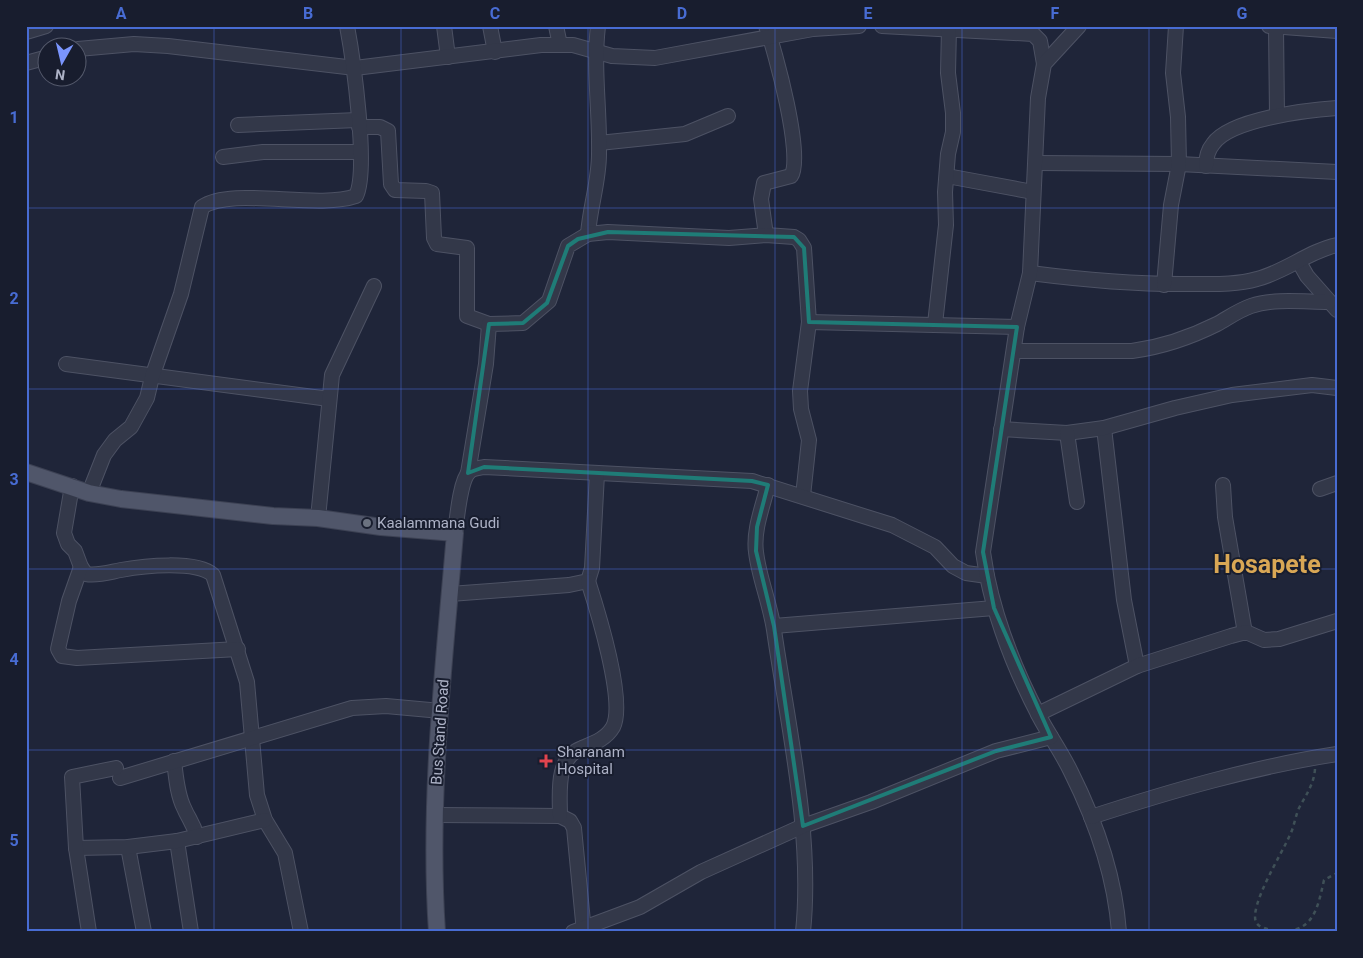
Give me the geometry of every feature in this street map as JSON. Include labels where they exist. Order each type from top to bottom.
[{"type":"main road","points":[[26,472],[89,493],[121,500],[455,533]]},
{"type":"main road","name":"Bus Stand Road","points":[[437,932],[434,885],[435,815],[440,710],[455,533]]},
{"type":"street","points":[[26,32],[46,26]]},
{"type":"street","points":[[89,493],[104,455],[139,416],[148,398],[152,377],[181,294],[202,207],[207,203],[228,200],[333,201],[356,196],[361,182],[359,124],[354,68],[347,26]]},
{"type":"street","points":[[444,26],[448,58]]},
{"type":"street","points":[[490,26],[495,52]]},
{"type":"street","points":[[556,26],[560,45]]},
{"type":"street","points":[[588,234],[590,211],[598,174],[599,144],[595,52],[598,26]]},
{"type":"street","points":[[88,48],[134,44],[177,46],[354,68],[560,45],[573,45],[595,52],[656,58],[768,32],[859,26]]},
{"type":"street","points":[[882,26],[1034,30],[1040,41],[1044,64],[1038,98],[1030,273],[1017,327],[983,552],[994,608],[1038,714],[1071,771],[1103,848],[1118,910],[1119,932]]},
{"type":"street","points":[[1044,64],[1079,26]]},
{"type":"street","points":[[1164,284],[1172,206],[1179,164],[1178,117],[1173,73],[1176,26]]},
{"type":"street","points":[[1277,115],[1272,27],[1337,31]]},
{"type":"street","points":[[934,324],[946,225],[948,154],[954,132],[954,113],[948,73],[950,28]]},
{"type":"street","points":[[766,234],[761,199],[764,183],[792,176],[795,167],[790,122],[768,32]]},
{"type":"street","points":[[1206,166],[1206,158],[1216,140],[1226,134],[1277,115],[1337,108]]},
{"type":"street","points":[[599,144],[685,134],[728,116]]},
{"type":"street","points":[[238,125],[359,124],[380,126],[388,131],[391,184],[395,190],[426,191],[432,193],[434,238],[437,244],[467,248],[467,316],[489,324],[523,323],[547,303],[568,246],[588,234],[635,232],[729,238],[766,234],[794,237],[800,240],[804,248],[809,322],[800,392],[801,409],[809,440],[803,496]]},
{"type":"street","points":[[223,157],[263,152],[360,152]]},
{"type":"street","points":[[1036,163],[1179,164],[1337,172]]},
{"type":"street","points":[[947,176],[1033,192]]},
{"type":"street","points":[[1030,273],[1095,282],[1231,284],[1256,280],[1300,262],[1322,249],[1337,244]]},
{"type":"street","points":[[1300,262],[1307,276],[1333,306]]},
{"type":"street","points":[[318,518],[332,375],[374,286]]},
{"type":"street","points":[[1014,351],[1132,351],[1162,346],[1198,333],[1250,306],[1271,302],[1333,306]]},
{"type":"street","points":[[809,322],[1017,327]]},
{"type":"street","points":[[455,533],[464,482],[468,473],[486,364],[489,324]]},
{"type":"street","points":[[66,364],[152,377],[329,399]]},
{"type":"street","points":[[1001,429],[1068,433],[1104,428],[1174,408],[1232,395],[1312,385],[1337,388]]},
{"type":"street","points":[[1104,428],[1124,600],[1137,666]]},
{"type":"street","points":[[1068,433],[1077,502]]},
{"type":"street","points":[[468,473],[484,467],[597,474],[732,479],[768,485],[892,525],[935,547],[952,566],[966,573],[987,576]]},
{"type":"street","points":[[560,816],[560,778],[565,764],[574,752],[603,738],[612,728],[615,720],[616,706],[604,632],[588,581],[592,568],[597,474]]},
{"type":"street","points":[[1320,489],[1337,483]]},
{"type":"street","points":[[768,485],[757,527],[756,551],[774,626],[802,826],[806,871],[803,932]]},
{"type":"street","points":[[1223,485],[1225,517],[1245,633]]},
{"type":"street","points":[[72,486],[64,533],[68,544],[77,554],[83,572],[90,575],[166,566],[208,570],[213,575],[247,682],[257,795],[265,820],[285,853],[301,932]]},
{"type":"street","points":[[81,567],[60,637],[58,649],[62,656],[77,658],[238,649]]},
{"type":"street","points":[[450,594],[569,586],[588,581]]},
{"type":"street","points":[[774,626],[994,608]]},
{"type":"street","points":[[1038,714],[1137,666],[1245,633],[1254,634],[1264,640],[1279,639],[1337,621]]},
{"type":"street","points":[[89,932],[76,848],[72,776],[118,773],[174,761],[352,708],[386,706],[440,710]]},
{"type":"street","points":[[435,815],[560,816],[570,821],[574,828],[580,931],[640,907],[701,872],[802,826],[871,802],[996,751],[1051,737]]},
{"type":"street","points":[[1091,817],[1164,794],[1337,754]]},
{"type":"street","points":[[174,761],[180,797],[184,809],[193,822],[197,837]]},
{"type":"street","points":[[76,848],[128,847],[177,841],[265,820]]},
{"type":"street","points":[[177,841],[191,932]]},
{"type":"street","points":[[128,847],[144,932]]},
{"type":"path","points":[[1314,758],[1315,772],[1310,788],[1299,809],[1290,836],[1262,891],[1255,916],[1256,923],[1259,926],[1273,930],[1293,931],[1303,927],[1310,922],[1316,910],[1324,880],[1337,873]]},
{"type":"highlighted area","points":[[608,232],[794,237],[804,248],[809,322],[1017,327],[983,552],[994,608],[1051,737],[996,751],[803,826],[774,626],[756,551],[757,527],[768,485],[752,481],[484,467],[468,473],[489,324],[523,323],[547,303],[568,246],[578,239]]},
{"type":"place","name":"Kaalammana Gudi","points":[[367,523]]},
{"type":"place","name":"Sharanam Hospital","points":[[546,761]]},
{"type":"district","name":"Hosapete","points":[[1267,564]]}]
